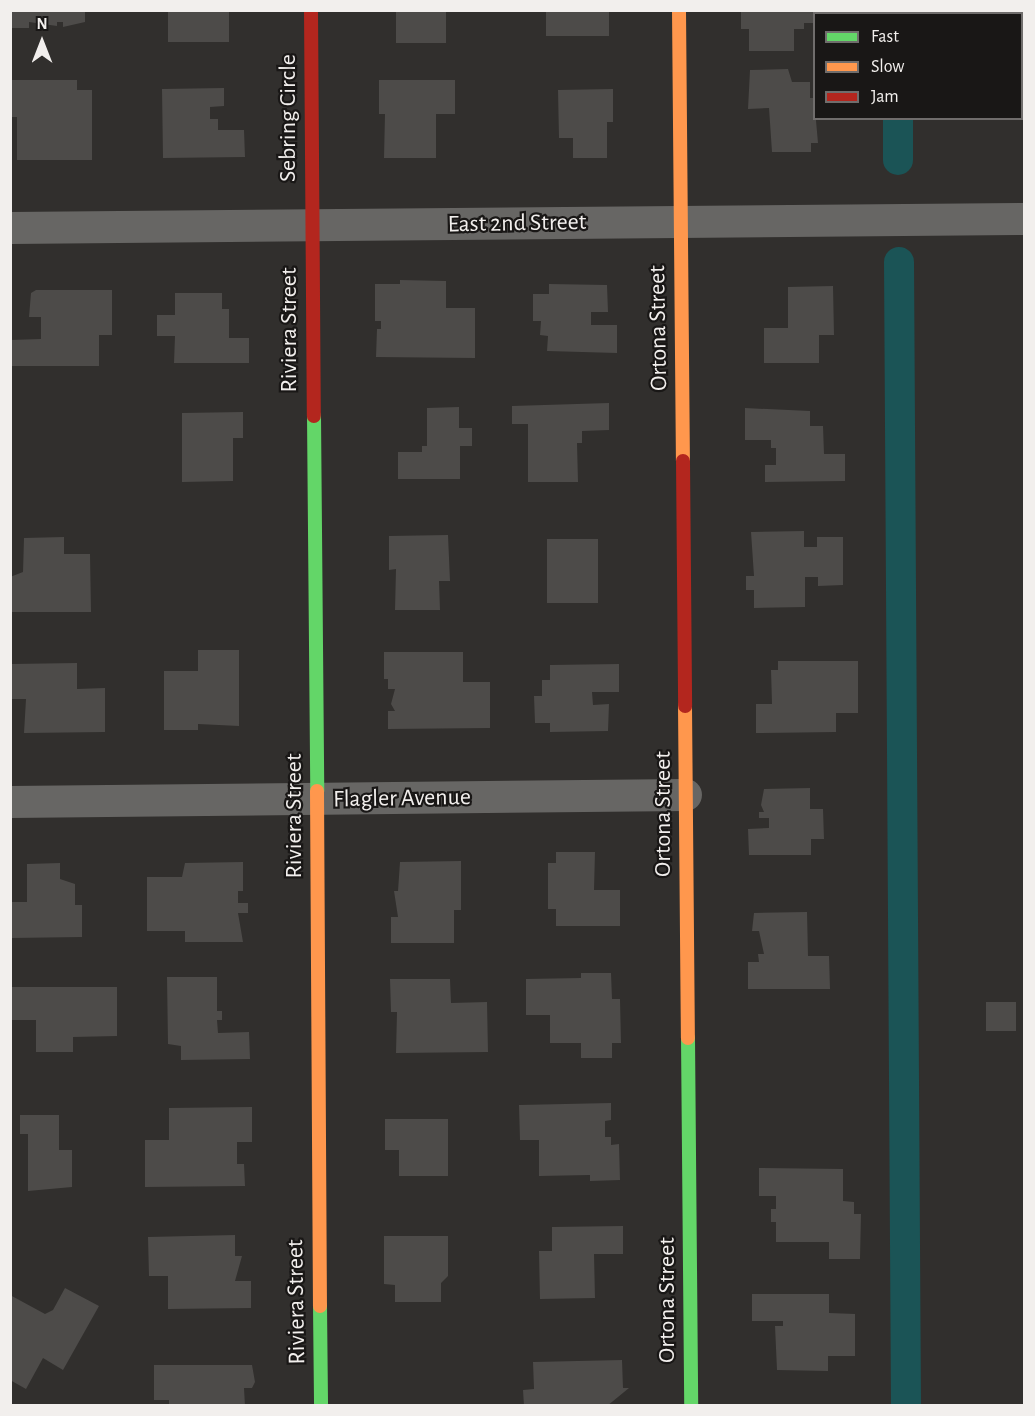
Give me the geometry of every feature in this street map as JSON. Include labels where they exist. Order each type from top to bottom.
[{"type":"street","name":"Sebring Circle","points":[[311,10],[311,226]]},
{"type":"street","points":[[680,10],[681,222]]},
{"type":"street","name":"East 2nd Street","points":[[10,228],[1024,219]]},
{"type":"street","name":"Ortona Street","points":[[681,222],[691,1406]]},
{"type":"street","name":"Riviera Street","points":[[311,226],[318,800],[321,1406]]},
{"type":"street","name":"Flagler Avenue","points":[[10,802],[686,795]]},
{"type":"building","points":[[10,10],[85,10],[85,22],[63,27],[63,22],[57,22],[57,26],[29,22],[29,28],[10,28]]},
{"type":"building","points":[[168,10],[229,10],[229,42],[168,42]]},
{"type":"building","points":[[396,10],[446,10],[446,43],[396,43]]},
{"type":"building","points":[[546,10],[609,10],[609,36],[546,36]]},
{"type":"building","points":[[741,10],[834,10],[834,12],[813,12],[813,23],[804,23],[804,29],[794,29],[794,51],[749,51],[749,29],[741,29]]},
{"type":"building","points":[[788,69],[792,82],[810,82],[810,98],[813,98],[813,120],[816,120],[818,143],[811,143],[811,152],[772,152],[769,108],[748,109],[750,70]]},
{"type":"building","points":[[1023,75],[1024,75],[1023,100]]},
{"type":"building","points":[[10,80],[77,80],[77,90],[92,90],[92,160],[17,160],[17,117],[10,117]]},
{"type":"building","points":[[379,80],[455,80],[455,114],[436,114],[436,158],[384,158],[385,114],[379,114]]},
{"type":"building","points":[[224,88],[224,106],[210,107],[210,119],[218,119],[218,130],[244,130],[245,157],[163,158],[162,89]]},
{"type":"building","points":[[613,89],[613,122],[607,122],[607,158],[573,158],[573,138],[559,138],[558,90]]},
{"type":"building","points":[[400,280],[446,281],[446,308],[475,308],[475,358],[376,357],[377,329],[381,329],[381,321],[375,321],[375,284],[400,284]]},
{"type":"building","points":[[549,284],[607,285],[608,312],[591,312],[591,325],[617,325],[617,353],[547,351],[548,336],[540,335],[541,321],[533,321],[533,294],[549,294]]},
{"type":"building","points":[[833,286],[834,335],[819,335],[819,363],[764,363],[764,328],[788,328],[788,287]]},
{"type":"building","points":[[36,290],[112,290],[112,335],[99,335],[99,366],[10,366],[10,340],[41,339],[41,317],[29,317],[31,293]]},
{"type":"building","points":[[175,293],[222,293],[222,309],[229,309],[229,338],[249,338],[249,363],[174,363],[175,336],[157,336],[157,315],[175,315]]},
{"type":"building","points":[[609,403],[609,430],[582,431],[582,443],[577,443],[578,482],[528,482],[528,424],[512,424],[512,406]]},
{"type":"building","points":[[459,407],[459,428],[472,428],[472,446],[460,446],[460,479],[398,479],[398,452],[422,452],[422,446],[427,446],[427,408]]},
{"type":"building","points":[[745,408],[810,411],[810,426],[823,426],[824,454],[845,454],[845,481],[765,482],[765,465],[776,465],[776,448],[771,448],[771,440],[745,440]]},
{"type":"building","points":[[243,412],[243,438],[233,438],[233,481],[182,482],[182,413]]},
{"type":"building","points":[[804,531],[804,547],[817,547],[817,537],[843,537],[843,585],[818,586],[818,577],[805,577],[805,607],[754,608],[754,590],[746,590],[746,576],[754,576],[751,532]]},
{"type":"building","points":[[448,535],[450,581],[439,581],[440,610],[395,610],[396,569],[389,570],[389,536]]},
{"type":"building","points":[[64,537],[64,554],[90,554],[91,612],[10,612],[10,577],[23,572],[24,538]]},
{"type":"building","points":[[547,539],[598,539],[598,603],[547,603]]},
{"type":"building","points":[[198,650],[239,650],[239,726],[198,724],[198,730],[164,730],[164,671],[198,671]]},
{"type":"building","points":[[384,652],[463,652],[463,682],[490,682],[490,728],[388,729],[388,711],[395,711],[391,704],[395,689],[388,689],[388,679],[384,679]]},
{"type":"building","points":[[778,661],[858,661],[858,713],[836,713],[836,732],[756,733],[756,704],[772,704],[771,670],[778,670]]},
{"type":"building","points":[[77,663],[77,689],[105,688],[105,732],[24,733],[26,699],[12,699],[12,664]]},
{"type":"building","points":[[619,664],[619,692],[592,692],[593,705],[609,704],[608,731],[550,732],[550,723],[535,723],[534,696],[542,696],[542,680],[550,680],[550,665]]},
{"type":"building","points":[[810,788],[810,809],[823,809],[824,839],[811,839],[811,855],[749,855],[748,829],[769,828],[769,818],[759,818],[759,812],[764,812],[761,805],[764,789]]},
{"type":"building","points":[[556,852],[595,852],[594,890],[620,890],[620,926],[556,926],[556,909],[548,909],[548,863],[556,863]]},
{"type":"building","points":[[461,861],[461,910],[454,910],[454,943],[391,943],[391,917],[398,917],[394,891],[398,891],[400,862]]},
{"type":"building","points":[[243,862],[243,891],[238,891],[238,903],[248,903],[248,913],[238,913],[243,942],[185,942],[185,931],[147,931],[147,877],[182,877],[185,863]]},
{"type":"building","points":[[60,863],[60,879],[75,884],[75,905],[82,905],[82,937],[12,938],[12,902],[27,902],[27,864]]},
{"type":"building","points":[[807,912],[808,956],[829,956],[830,989],[748,989],[748,962],[759,962],[758,954],[764,954],[759,931],[752,931],[754,913]]},
{"type":"building","points":[[581,973],[611,973],[612,999],[620,999],[621,1043],[612,1043],[612,1058],[581,1058],[581,1043],[550,1043],[550,1015],[526,1015],[526,979],[581,978]]},
{"type":"building","points":[[167,977],[217,977],[217,1011],[222,1011],[222,1020],[217,1020],[218,1033],[249,1032],[250,1059],[181,1060],[181,1046],[168,1044]]},
{"type":"building","points":[[390,979],[450,979],[451,1003],[487,1002],[488,1052],[396,1053],[397,1012],[391,1012]]},
{"type":"building","points":[[11,987],[117,987],[117,1036],[73,1037],[73,1052],[36,1052],[36,1020],[11,1020]]},
{"type":"building","points":[[986,1002],[1016,1002],[1016,1031],[986,1031]]},
{"type":"building","points":[[611,1103],[611,1120],[605,1121],[605,1137],[611,1137],[611,1145],[619,1144],[620,1180],[590,1181],[590,1175],[539,1176],[539,1140],[520,1140],[519,1105]]},
{"type":"building","points":[[252,1107],[252,1142],[237,1142],[237,1164],[244,1164],[245,1186],[145,1187],[145,1140],[169,1140],[169,1108]]},
{"type":"building","points":[[20,1115],[59,1115],[59,1150],[72,1150],[72,1187],[28,1191],[28,1134],[20,1134]]},
{"type":"building","points":[[385,1119],[448,1119],[448,1176],[399,1176],[399,1150],[385,1150]]},
{"type":"building","points":[[759,1168],[843,1169],[843,1201],[854,1202],[854,1214],[861,1214],[860,1259],[829,1259],[829,1242],[776,1242],[776,1222],[771,1222],[771,1209],[776,1209],[776,1196],[759,1196]]},
{"type":"building","points":[[623,1226],[623,1254],[594,1254],[595,1298],[540,1299],[539,1251],[552,1251],[552,1227]]},
{"type":"building","points":[[235,1235],[235,1256],[242,1256],[235,1281],[251,1281],[251,1308],[168,1309],[168,1276],[149,1276],[148,1237]]},
{"type":"building","points":[[384,1236],[448,1236],[448,1276],[441,1283],[441,1302],[395,1302],[395,1285],[384,1284]]},
{"type":"building","points":[[65,1288],[99,1306],[63,1370],[43,1358],[26,1389],[10,1380],[10,1295],[45,1314],[53,1310]]},
{"type":"building","points":[[752,1294],[829,1294],[829,1313],[855,1314],[855,1356],[828,1356],[828,1371],[777,1370],[775,1326],[783,1326],[783,1321],[752,1321]]},
{"type":"building","points":[[622,1360],[623,1388],[629,1388],[607,1406],[524,1406],[523,1390],[534,1389],[533,1362]]},
{"type":"building","points":[[154,1365],[252,1365],[255,1382],[252,1388],[244,1388],[245,1406],[169,1406],[169,1400],[154,1400]]},
{"type":"waterway","points":[[898,120],[898,160]]},
{"type":"waterway","points":[[899,262],[906,1406]]},
{"type":"traffic: fast","points":[[314,416],[317,791]]},
{"type":"traffic: fast","points":[[688,1038],[691,1406]]},
{"type":"traffic: fast","points":[[320,1306],[321,1406]]},
{"type":"traffic: slow","points":[[679,10],[683,461]]},
{"type":"traffic: slow","points":[[685,706],[688,1038]]},
{"type":"traffic: slow","points":[[317,791],[320,1306]]},
{"type":"traffic: jam","points":[[311,10],[314,416]]},
{"type":"traffic: jam","points":[[683,461],[685,706]]}]
